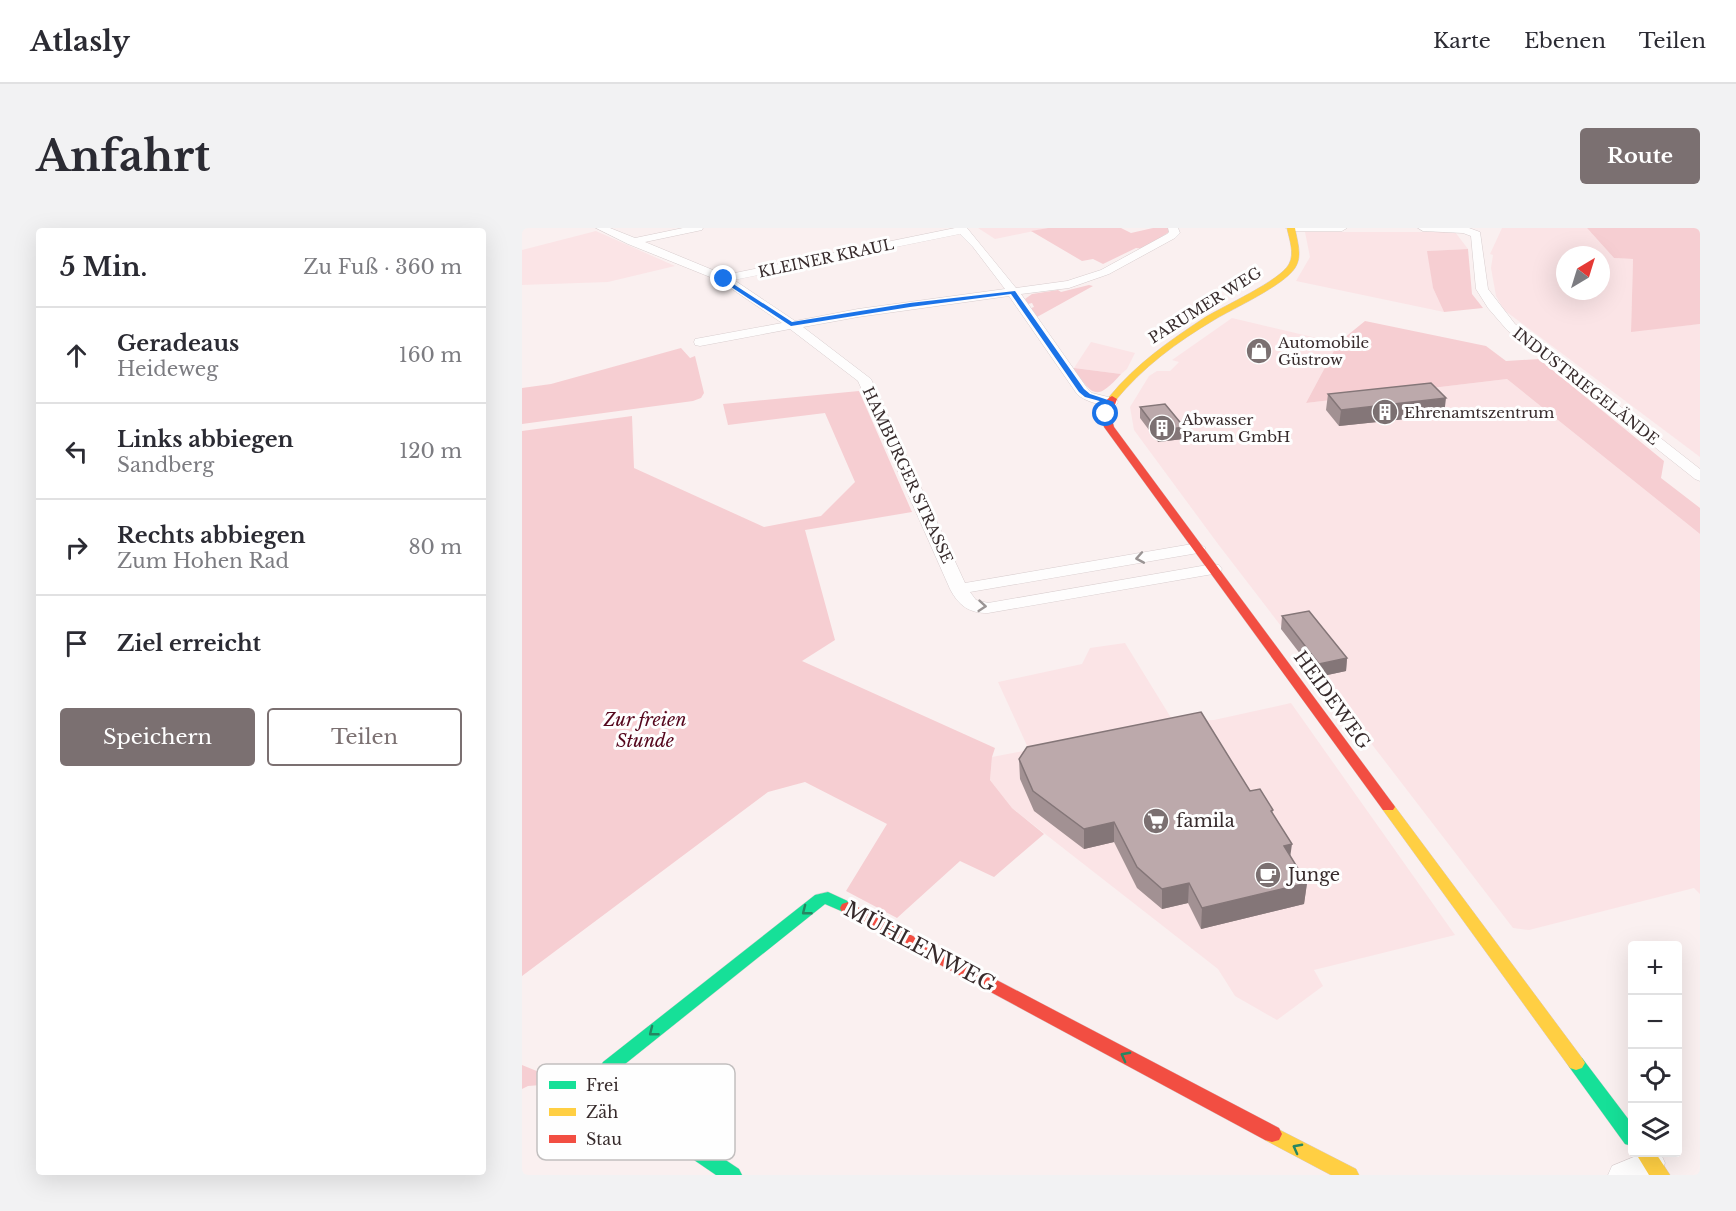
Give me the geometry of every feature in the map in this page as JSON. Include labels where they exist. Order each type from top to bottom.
[{"type":"street","name":"HAMBURGER STRASSE","points":[[601,228],[724,279],[791,324],[864,379],[959,589]]},
{"type":"street","points":[[632,242],[698,228]]},
{"type":"street","points":[[700,342],[791,324],[910,305],[1062,286],[1100,274],[1171,236],[1175,232],[1173,228]]},
{"type":"street","points":[[1291,228],[1342,228]]},
{"type":"street","name":"PARUMER WEG","points":[[1111,402],[1125,382],[1146,361],[1280,278],[1291,268],[1296,259],[1297,248],[1291,228]]},
{"type":"street","name":"INDUSTRIEGELÄNDE","points":[[1423,228],[1453,229],[1476,234],[1482,289],[1511,327],[1700,476]]},
{"type":"street","points":[[962,229],[1012,292],[1082,391],[1087,396],[1111,402]]},
{"type":"street","name":"KLEINER KRAUL","points":[[724,279],[962,229]]},
{"type":"street","name":"HEIDEWEG","points":[[1111,402],[1106,414],[1109,427],[1628,1133]]},
{"type":"street","points":[[1198,548],[959,589],[966,603],[977,608],[988,608],[1213,569]]},
{"type":"street","name":"MÜHLENWEG","points":[[612,1064],[821,899],[828,898],[1349,1175]]},
{"type":"street","name":"MÜHLENWEG","points":[[710,1160],[732,1175]]},
{"type":"street","points":[[1622,1175],[1652,1163]]},
{"type":"shaded area","points":[[978,228],[1048,228],[995,239]]},
{"type":"shaded area","points":[[1502,228],[1587,228],[1603,246],[1556,246],[1556,300],[1610,300],[1610,254],[1614,258],[1633,259],[1631,331],[1700,324],[1700,457],[1504,310],[1496,296],[1491,268],[1493,255],[1490,254]]},
{"type":"shaded area","points":[[596,231],[675,266],[608,282],[522,285],[522,250]]},
{"type":"shaded area","points":[[1305,232],[1455,232],[1468,249],[1428,251],[1433,288],[1444,312],[1296,281],[1310,257]]},
{"type":"shaded area","points":[[1232,318],[1338,343],[1306,403],[1507,379],[1700,534],[1700,894],[1694,888],[1529,930],[1513,928],[1218,544],[1134,430],[1130,407],[1149,376],[1157,371],[1170,371],[1179,362],[1172,360]]},
{"type":"shaded area","points":[[1091,342],[1135,353],[1127,369],[1121,374],[1074,368]]},
{"type":"shaded area","points":[[1125,643],[1173,721],[1214,720],[1291,703],[1455,935],[1314,970],[1323,986],[1277,1020],[1235,996],[1218,969],[1012,808],[990,780],[992,757],[1029,750],[998,682],[1082,664],[1090,648]]},
{"type":"green space","points":[[1048,228],[1121,228],[1131,233],[1153,228],[1168,228],[1169,232],[1143,249],[1136,248],[1103,264],[1093,259],[1082,261],[1031,231]]},
{"type":"green space","points":[[1587,228],[1700,228],[1700,324],[1631,332],[1633,259],[1614,258],[1610,254],[1610,246],[1603,246]]},
{"type":"green space","points":[[1468,249],[1472,294],[1483,308],[1444,312],[1433,288],[1427,251]]},
{"type":"green space","points":[[1093,286],[1037,317],[1031,308],[1034,307],[1032,303],[1028,304],[1025,299],[1032,294],[1058,290],[1061,292]]},
{"type":"green space","points":[[1365,321],[1486,346],[1506,361],[1539,359],[1664,461],[1661,478],[1700,508],[1700,534],[1507,379],[1306,403],[1338,343]]},
{"type":"green space","points":[[681,348],[690,358],[695,356],[704,393],[701,398],[693,401],[522,424],[522,388],[551,384]]},
{"type":"green space","points":[[1073,368],[1121,374],[1106,389],[1095,392],[1085,385]]},
{"type":"green space","name":"Zur freien Stunde","points":[[859,391],[912,512],[805,530],[835,640],[802,661],[995,748],[990,780],[1012,808],[1044,834],[994,877],[960,861],[897,918],[846,891],[887,824],[805,782],[768,792],[522,976],[522,431],[632,416],[634,468],[764,527],[821,516],[855,482],[825,413],[728,425],[723,404]]},
{"type":"green space","points":[[522,1065],[537,1071],[537,1085],[522,1089]]},
{"type":"building","points":[[1431,383],[1446,398],[1341,410],[1328,394]]},
{"type":"building","points":[[1165,404],[1184,427],[1158,431],[1140,407]]},
{"type":"building","points":[[1309,611],[1347,658],[1319,664],[1282,616]]},
{"type":"building","name":"famila","points":[[1201,712],[1250,791],[1260,789],[1292,844],[1284,846],[1307,883],[1202,908],[1189,883],[1162,889],[1137,867],[1114,822],[1084,829],[1033,791],[1019,759],[1027,747]]},
{"type":"traffic: fast","points":[[613,1064],[821,899],[828,898],[848,908]]},
{"type":"traffic: fast","points":[[1576,1063],[1628,1133]]},
{"type":"traffic: fast","points":[[710,1160],[732,1175]]},
{"type":"traffic: slow","points":[[1112,399],[1130,377],[1153,357],[1209,319],[1280,278],[1292,267],[1296,256],[1291,228]]},
{"type":"traffic: slow","points":[[1388,807],[1576,1063]]},
{"type":"traffic: slow","points":[[1272,1134],[1349,1175]]},
{"type":"traffic: slow","points":[[1647,1157],[1660,1175]]},
{"type":"traffic: jam","points":[[1112,399],[1106,416],[1109,427],[1388,807]]},
{"type":"traffic: jam","points":[[848,908],[1272,1134]]},
{"type":"place","name":"Automobile Güstrow","points":[[1259,351]]},
{"type":"place","name":"Ehrenamtszentrum","points":[[1385,412]]},
{"type":"place","name":"Abwasser Parum GmbH","points":[[1162,428]]},
{"type":"place","name":"famila","points":[[1156,821]]},
{"type":"place","name":"Junge","points":[[1268,875]]},
{"type":"route","points":[[724,279],[791,324],[858,312],[1012,292],[1082,391],[1087,396],[1111,402],[1106,414]]}]
